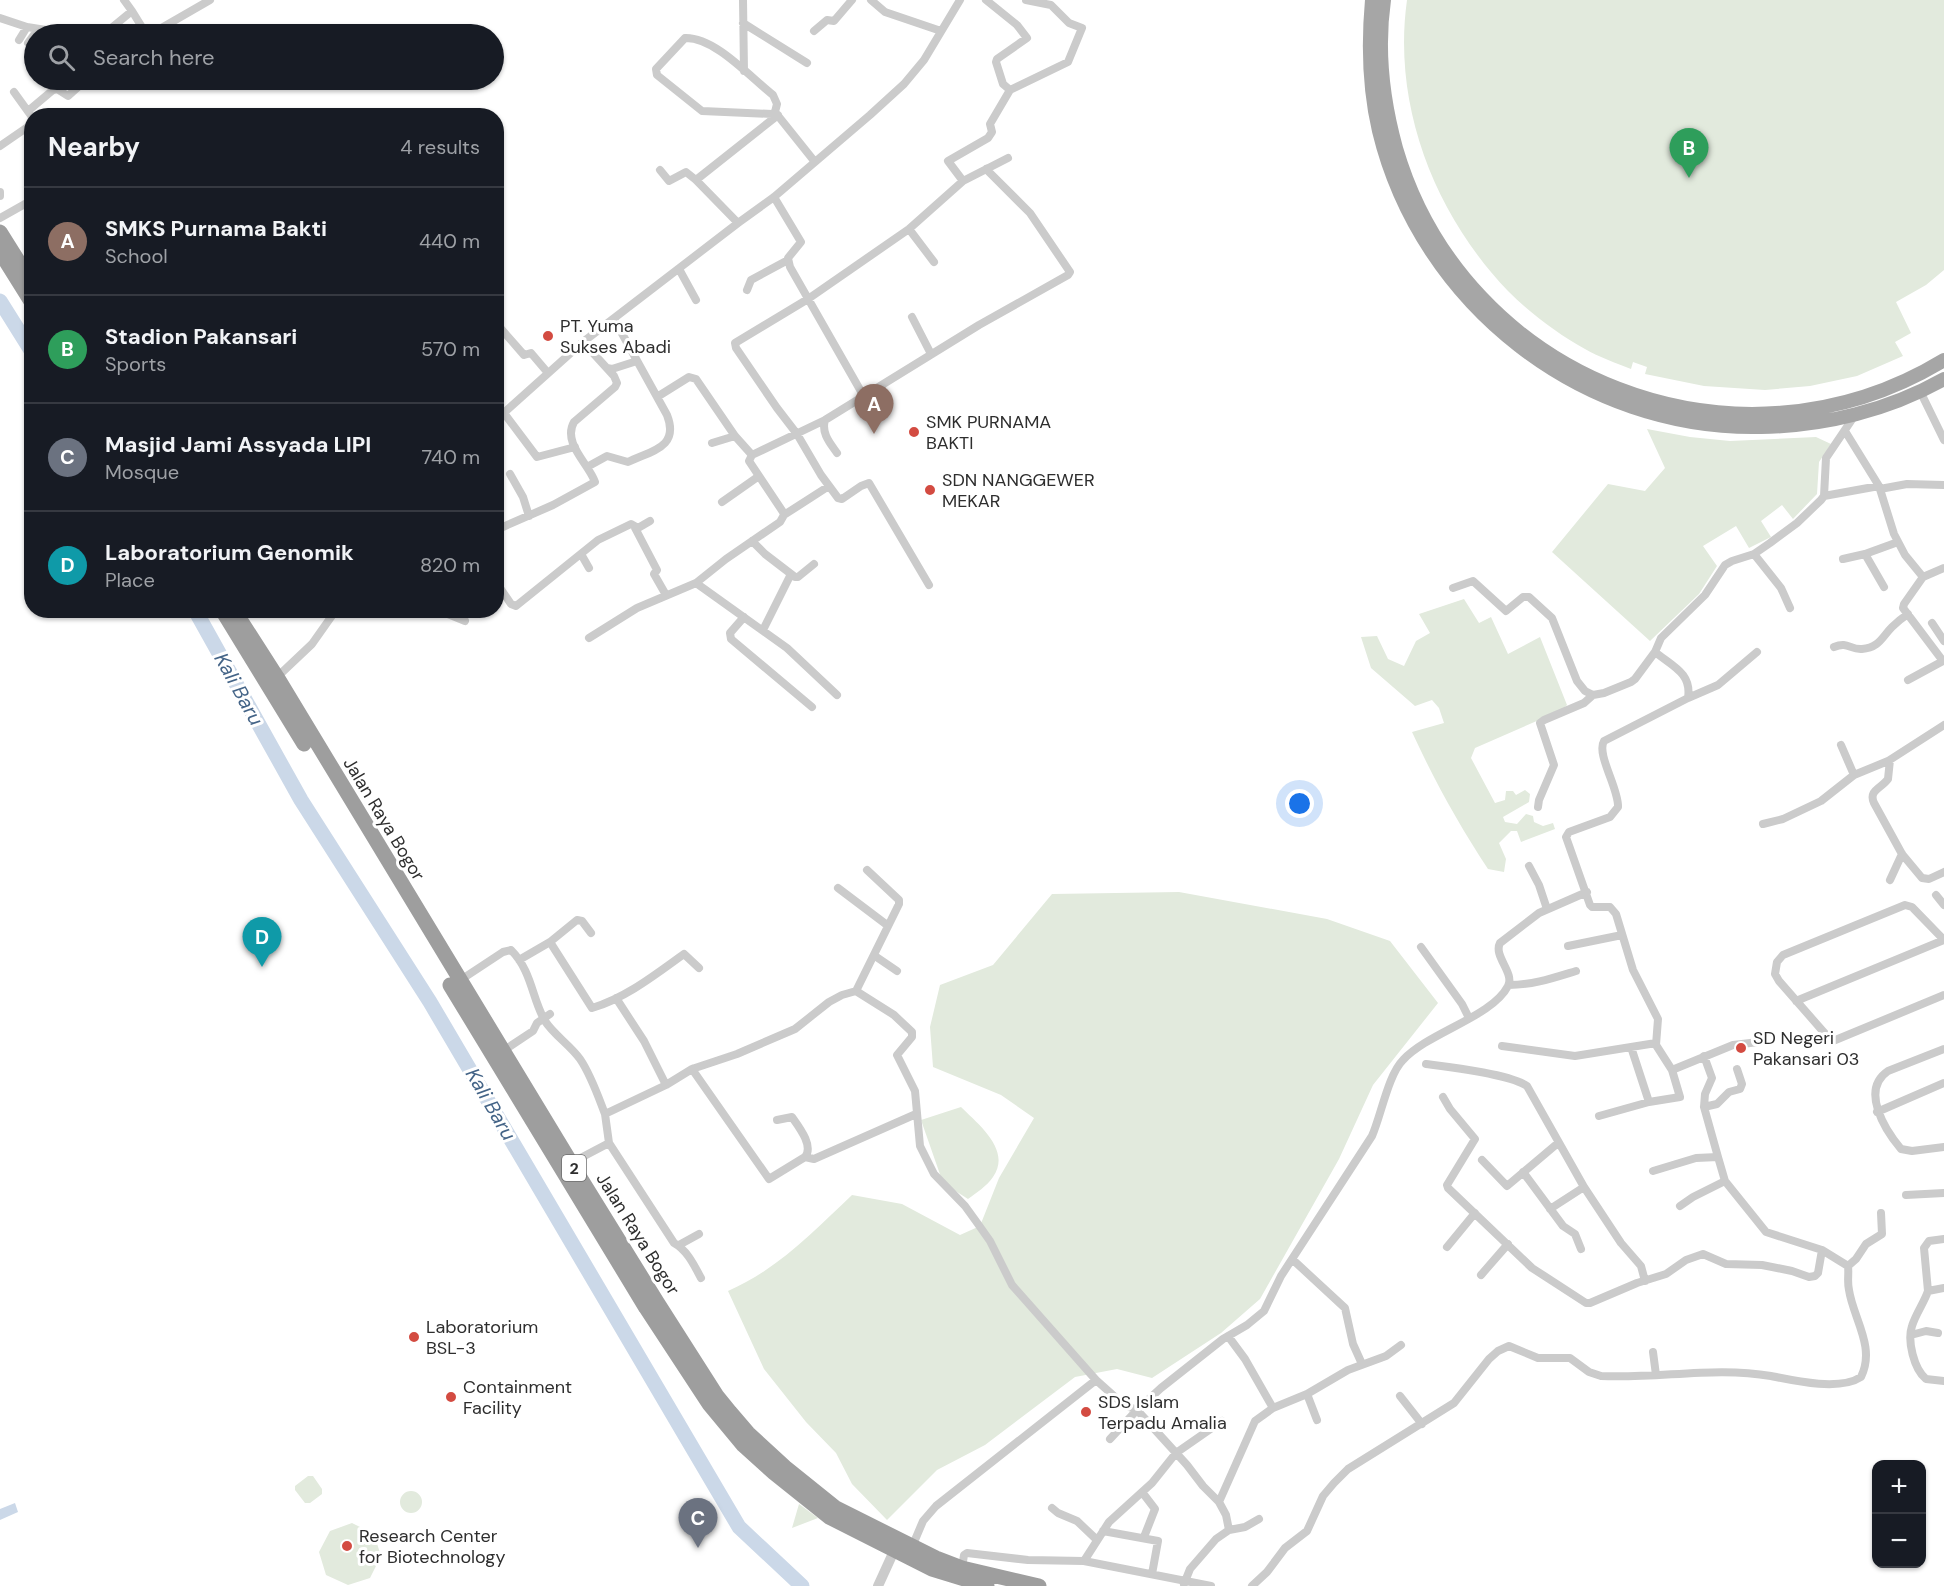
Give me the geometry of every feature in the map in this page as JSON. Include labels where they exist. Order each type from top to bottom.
[{"type":"highway","points":[[0,232],[24,268]]},
{"type":"highway","points":[[0,252],[24,290]]},
{"type":"highway","name":"Jalan Raya Bogor","points":[[228,618],[273,681],[503,1051],[646,1308],[721,1419],[743,1445],[774,1473],[830,1517],[932,1569],[987,1586]]},
{"type":"highway","name":"Jalan Raya Bogor","points":[[238,618],[273,681],[573,1174],[717,1396],[748,1433],[785,1467],[836,1508],[912,1547],[962,1568],[1039,1586]]},
{"type":"main road","points":[[1372,0],[1370,60],[1379,131],[1391,170],[1410,215],[1424,241],[1446,273],[1471,303],[1499,331],[1529,355],[1563,377],[1634,408],[1670,418],[1707,425],[1744,428],[1781,427],[1818,416],[1853,400],[1887,389],[1944,360]]},
{"type":"main road","points":[[1384,0],[1381,49],[1390,128],[1402,168],[1418,207],[1438,243],[1463,277],[1491,308],[1522,336],[1557,360],[1593,380],[1632,395],[1668,405],[1730,414],[1855,415],[1920,392],[1944,379]]},
{"type":"street","points":[[124,0],[140,24]]},
{"type":"street","points":[[168,24],[210,0]]},
{"type":"street","points":[[743,0],[744,71]]},
{"type":"street","points":[[814,31],[827,20],[834,21],[852,0]]},
{"type":"street","points":[[871,0],[885,12],[941,31]]},
{"type":"street","points":[[986,0],[1017,25],[1027,39],[997,59],[1003,84],[1010,90]]},
{"type":"street","points":[[996,7],[1004,0]]},
{"type":"street","points":[[963,181],[948,161],[988,138],[992,132],[990,123],[1010,90],[1068,62],[1082,28],[1069,23],[1051,5],[1026,0]]},
{"type":"street","points":[[575,447],[537,457],[504,413],[583,342],[774,197],[904,84],[924,60],[956,2]]},
{"type":"street","points":[[116,24],[132,11]]},
{"type":"street","points":[[0,18],[24,26]]},
{"type":"street","points":[[743,23],[807,63]]},
{"type":"street","points":[[777,113],[702,111],[657,75],[656,70],[681,40],[694,38],[722,52],[773,95],[777,104],[777,113],[815,162]]},
{"type":"street","points":[[36,108],[53,90]]},
{"type":"street","points":[[57,90],[68,96],[75,90]]},
{"type":"street","points":[[14,92],[26,108]]},
{"type":"street","points":[[696,180],[777,113]]},
{"type":"street","points":[[0,146],[24,130]]},
{"type":"street","points":[[929,585],[869,483],[842,499],[838,498],[735,344],[808,299],[909,229],[963,181],[1008,158]]},
{"type":"street","points":[[784,515],[749,461],[752,455],[825,420],[979,325],[1064,278],[1070,272],[1030,213],[986,169]]},
{"type":"street","points":[[660,170],[669,181],[685,171],[738,223]]},
{"type":"street","points":[[747,290],[751,280],[788,260],[801,242],[774,197]]},
{"type":"street","points":[[0,218],[24,204]]},
{"type":"street","points":[[909,229],[934,262]]},
{"type":"street","points":[[788,260],[875,416]]},
{"type":"street","points":[[679,269],[696,300]]},
{"type":"street","points":[[912,317],[931,354]]},
{"type":"street","points":[[587,467],[608,456],[628,462],[666,443],[671,433],[671,425],[657,396],[640,370],[614,319]]},
{"type":"street","points":[[504,332],[524,355],[531,353],[548,373]]},
{"type":"street","points":[[504,527],[553,505],[595,482],[575,447],[571,433],[574,422],[617,385],[614,376],[583,342]]},
{"type":"street","points":[[607,368],[612,369],[637,361]]},
{"type":"street","points":[[657,396],[685,379],[693,377],[735,436],[752,455]]},
{"type":"street","points":[[1920,392],[1944,440]]},
{"type":"street","points":[[1824,496],[1826,458],[1855,415]]},
{"type":"street","points":[[825,420],[825,435],[837,453]]},
{"type":"street","points":[[1845,431],[1879,488],[1898,542],[1923,578]]},
{"type":"street","points":[[712,443],[735,436]]},
{"type":"street","points":[[510,474],[524,497],[529,516]]},
{"type":"street","points":[[722,502],[759,476]]},
{"type":"street","points":[[1538,807],[1554,765],[1540,723],[1584,703],[1593,694],[1632,682],[1656,651],[1661,638],[1705,595],[1725,565],[1754,554],[1797,523],[1824,496],[1907,484],[1944,485]]},
{"type":"street","points":[[589,638],[637,608],[696,583],[780,522],[784,515],[829,486]]},
{"type":"street","points":[[504,595],[510,604],[516,606],[598,540],[632,524],[639,527],[650,521]]},
{"type":"street","points":[[632,524],[658,570],[654,574],[666,595]]},
{"type":"street","points":[[752,541],[795,577],[814,564]]},
{"type":"street","points":[[1843,559],[1898,542]]},
{"type":"street","points":[[581,554],[589,568]]},
{"type":"street","points":[[1754,554],[1780,588],[1790,608]]},
{"type":"street","points":[[1865,554],[1884,587]]},
{"type":"street","points":[[1908,680],[1944,662],[1908,614],[1904,604],[1923,578],[1944,568]]},
{"type":"street","points":[[763,630],[792,574]]},
{"type":"street","points":[[1454,588],[1473,581],[1506,611],[1523,597],[1529,597],[1552,618],[1577,681],[1585,691],[1593,694]]},
{"type":"street","points":[[696,583],[787,648],[837,694]]},
{"type":"street","points":[[1834,647],[1848,644],[1857,649],[1872,648],[1908,614]]},
{"type":"street","points":[[744,617],[730,633],[730,639],[812,707]]},
{"type":"street","points":[[273,681],[312,644],[330,618]]},
{"type":"street","points":[[458,618],[465,621]]},
{"type":"street","points":[[1932,623],[1944,641]]},
{"type":"street","points":[[1656,651],[1686,678],[1689,687],[1688,698]]},
{"type":"street","points":[[1599,1116],[1649,1102],[1680,1097],[1672,1070],[1656,1043],[1659,1019],[1634,970],[1613,909],[1591,906],[1566,837],[1569,832],[1610,817],[1618,807],[1617,793],[1602,750],[1602,744],[1608,738],[1721,683],[1757,652]]},
{"type":"street","points":[[1763,825],[1790,816],[1821,801],[1854,775],[1890,760],[1944,725]]},
{"type":"street","points":[[1841,745],[1854,775]]},
{"type":"street","points":[[1890,760],[1888,778],[1874,792],[1872,798],[1902,855],[1922,878],[1929,879],[1944,872]]},
{"type":"street","points":[[1890,880],[1902,855]]},
{"type":"street","points":[[1529,866],[1539,885],[1547,909]]},
{"type":"street","points":[[855,991],[900,902],[867,870]]},
{"type":"street","points":[[838,888],[887,925]]},
{"type":"street","points":[[1509,984],[1499,945],[1529,919],[1587,892]]},
{"type":"street","points":[[1936,895],[1944,905]]},
{"type":"street","points":[[1796,1001],[1944,940],[1908,904],[1786,953],[1777,962],[1775,974],[1796,1001],[1833,1041],[1944,995]]},
{"type":"street","points":[[519,960],[550,942],[577,920],[582,921],[591,933]]},
{"type":"street","points":[[1568,946],[1622,935]]},
{"type":"street","points":[[550,942],[591,1007],[594,1008],[643,983],[684,954],[699,968]]},
{"type":"street","points":[[1421,947],[1462,1004],[1469,1018]]},
{"type":"street","points":[[459,981],[503,952],[511,950],[519,960],[547,1016],[580,1059],[605,1114],[609,1143],[674,1243],[679,1245],[690,1258],[701,1278]]},
{"type":"street","points":[[874,956],[897,971]]},
{"type":"street","points":[[1509,984],[1525,985],[1576,971]]},
{"type":"street","points":[[1110,1439],[1161,1388],[1264,1311],[1281,1276],[1372,1136],[1391,1080],[1401,1061],[1412,1052],[1489,1008],[1509,984]]},
{"type":"street","points":[[605,1114],[666,1085],[692,1069],[737,1054],[795,1029],[842,994],[855,991],[894,1015],[912,1032],[912,1037],[897,1055],[915,1091],[918,1104],[916,1114],[920,1146],[934,1174],[964,1206],[990,1241],[1012,1285],[1096,1380],[1124,1405],[1137,1410],[1176,1453],[1219,1502],[1226,1515],[1229,1530]]},
{"type":"street","points":[[616,998],[644,1041],[666,1085]]},
{"type":"street","points":[[503,1051],[533,1031],[537,1023],[547,1016]]},
{"type":"street","points":[[1672,1070],[1733,1045],[1759,1042]]},
{"type":"street","points":[[1502,1046],[1575,1056],[1656,1043]]},
{"type":"street","points":[[1631,1047],[1649,1102]]},
{"type":"street","points":[[1944,1049],[1883,1074],[1876,1091],[1877,1112],[1896,1142],[1904,1150],[1944,1147]]},
{"type":"street","points":[[1704,1056],[1712,1078],[1704,1107],[1725,1181],[1766,1232],[1822,1250],[1848,1266]]},
{"type":"street","points":[[1426,1064],[1462,1069],[1524,1084],[1534,1095],[1558,1143],[1584,1187],[1621,1243],[1641,1266],[1645,1281]]},
{"type":"street","points":[[692,1069],[769,1179],[805,1157],[809,1152],[809,1146],[792,1117],[777,1120]]},
{"type":"street","points":[[1704,1107],[1717,1104],[1729,1092],[1740,1089],[1742,1084],[1737,1069]]},
{"type":"street","points":[[1877,1112],[1944,1083]]},
{"type":"street","points":[[1443,1097],[1450,1109],[1475,1136],[1470,1149],[1447,1186],[1532,1268],[1586,1303],[1666,1274],[1686,1260],[1703,1254],[1726,1264],[1762,1265],[1815,1276],[1818,1273],[1822,1250]]},
{"type":"street","points":[[805,1157],[814,1159],[916,1114]]},
{"type":"street","points":[[573,1174],[609,1143]]},
{"type":"street","points":[[1482,1160],[1507,1186],[1558,1143]]},
{"type":"street","points":[[1653,1171],[1696,1158],[1718,1156]]},
{"type":"street","points":[[1523,1172],[1563,1226],[1575,1234],[1581,1249]]},
{"type":"street","points":[[1680,1206],[1725,1181]]},
{"type":"street","points":[[1550,1209],[1584,1187]]},
{"type":"street","points":[[1906,1195],[1944,1193]]},
{"type":"street","points":[[1447,1247],[1475,1213]]},
{"type":"street","points":[[1848,1266],[1866,1244],[1882,1234],[1881,1213]]},
{"type":"street","points":[[679,1245],[699,1234]]},
{"type":"street","points":[[1944,1239],[1929,1241],[1924,1248],[1928,1291],[1912,1326],[1911,1335],[1914,1359],[1920,1373],[1926,1379],[1944,1381]]},
{"type":"street","points":[[1481,1275],[1508,1244]]},
{"type":"street","points":[[1292,1259],[1345,1308],[1353,1344],[1362,1364]]},
{"type":"street","points":[[1252,1586],[1267,1572],[1286,1548],[1307,1531],[1323,1497],[1348,1469],[1454,1403],[1489,1359],[1504,1347],[1509,1346],[1538,1359],[1572,1359],[1589,1372],[1601,1376],[1726,1372],[1818,1384],[1857,1380],[1863,1372],[1866,1352],[1864,1336],[1849,1289],[1848,1266]]},
{"type":"street","points":[[1928,1291],[1944,1288]]},
{"type":"street","points":[[1911,1335],[1926,1331],[1938,1333]]},
{"type":"street","points":[[1228,1336],[1245,1359],[1273,1408]]},
{"type":"street","points":[[1219,1502],[1255,1421],[1273,1408],[1307,1394],[1348,1370],[1386,1356],[1401,1346]]},
{"type":"street","points":[[1653,1353],[1656,1375]]},
{"type":"street","points":[[912,1547],[923,1521],[936,1506],[1096,1380]]},
{"type":"street","points":[[1307,1394],[1317,1420]]},
{"type":"street","points":[[1400,1396],[1422,1424]]},
{"type":"street","points":[[1084,1561],[1109,1522],[1152,1483],[1176,1453],[1222,1421]]},
{"type":"street","points":[[1142,1492],[1155,1509],[1144,1537]]},
{"type":"street","points":[[1052,1508],[1077,1521],[1096,1539]]},
{"type":"street","points":[[1185,1583],[1190,1569],[1216,1539],[1229,1530],[1245,1527],[1259,1519]]},
{"type":"street","points":[[1103,1531],[1144,1537],[1159,1542],[1152,1574]]},
{"type":"street","points":[[878,1586],[894,1551]]},
{"type":"street","points":[[962,1568],[964,1556],[967,1553],[1028,1560],[1084,1561],[1185,1583],[1211,1586]]},
{"type":"shaded area","points":[[1407,0],[1944,0],[1944,270],[1926,285],[1896,302],[1911,333],[1895,342],[1903,356],[1857,376],[1810,386],[1765,390],[1704,386],[1645,374],[1647,367],[1633,362],[1631,369],[1590,352],[1555,330],[1508,291],[1482,261],[1459,228],[1440,193],[1424,157],[1413,119],[1406,80],[1404,40]]},
{"type":"shaded area","points":[[1647,429],[1730,441],[1816,437],[1831,444],[1819,462],[1817,494],[1793,519],[1782,505],[1761,521],[1771,537],[1749,548],[1736,526],[1703,546],[1717,566],[1699,594],[1650,641],[1552,552],[1608,484],[1645,491],[1665,468]]},
{"type":"shaded area","points":[[1464,599],[1479,623],[1491,617],[1508,654],[1540,637],[1567,705],[1562,710],[1475,748],[1471,758],[1495,803],[1505,800],[1506,791],[1513,791],[1516,795],[1525,790],[1530,794],[1529,802],[1503,817],[1505,822],[1517,824],[1526,814],[1533,816],[1534,822],[1543,826],[1553,823],[1555,829],[1521,842],[1517,831],[1511,831],[1499,843],[1506,859],[1504,872],[1488,869],[1447,802],[1412,732],[1444,723],[1439,708],[1432,700],[1415,706],[1371,668],[1361,637],[1377,636],[1388,659],[1404,666],[1416,641],[1430,633],[1419,614]]},
{"type":"shaded area","points":[[1179,892],[1327,919],[1390,941],[1438,1003],[1373,1085],[1339,1159],[1260,1299],[1221,1333],[1152,1378],[1117,1369],[1075,1377],[985,1445],[937,1470],[887,1520],[852,1484],[836,1453],[806,1422],[764,1369],[728,1291],[779,1261],[852,1195],[902,1204],[960,1235],[980,1226],[999,1178],[1034,1118],[1001,1095],[933,1067],[930,1027],[940,985],[993,965],[1052,894]]},
{"type":"shaded area","points":[[961,1107],[990,1138],[996,1147],[998,1157],[998,1167],[993,1177],[968,1199],[943,1183],[921,1120]]},
{"type":"shaded area","points":[[308,1476],[313,1476],[322,1489],[322,1494],[310,1503],[305,1503],[295,1490],[295,1486]]},
{"type":"shaded area","points":[[411,1491],[419,1494],[422,1502],[419,1510],[411,1513],[403,1510],[400,1502],[403,1494]]},
{"type":"shaded area","points":[[799,1504],[818,1518],[792,1528]]},
{"type":"shaded area","points":[[352,1523],[374,1534],[381,1556],[370,1578],[348,1585],[326,1575],[319,1552],[330,1531]]},
{"type":"water","points":[[15,1503],[18,1512],[0,1520],[0,1509]]},
{"type":"waterway","name":"Kali Baru","points":[[0,301],[24,339]]},
{"type":"waterway","name":"Kali Baru","points":[[199,618],[301,800],[430,1002],[739,1527],[802,1586]]},
{"type":"place","name":"Stadion Pakansari","points":[[1689,178]]},
{"type":"place","name":"PT. Yuma Sukses Abadi","points":[[548,336]]},
{"type":"place","name":"SMK PURNAMA BAKTI","points":[[914,432]]},
{"type":"place","name":"SMKS Purnama Bakti","points":[[874,434]]},
{"type":"place","name":"SDN NANGGEWER MEKAR","points":[[930,490]]},
{"type":"place","name":"Laboratorium Genomik","points":[[262,967]]},
{"type":"place","name":"SD Negeri Pakansari 03","points":[[1741,1048]]},
{"type":"place","name":"Laboratorium BSL-3","points":[[414,1337]]},
{"type":"place","name":"Containment Facility","points":[[451,1397]]},
{"type":"place","name":"SDS Islam Terpadu Amalia","points":[[1086,1412]]},
{"type":"place","name":"Research Center for Biotechnology","points":[[347,1546]]},
{"type":"place","name":"Masjid Jami Assyada LIPI","points":[[698,1548]]}]
